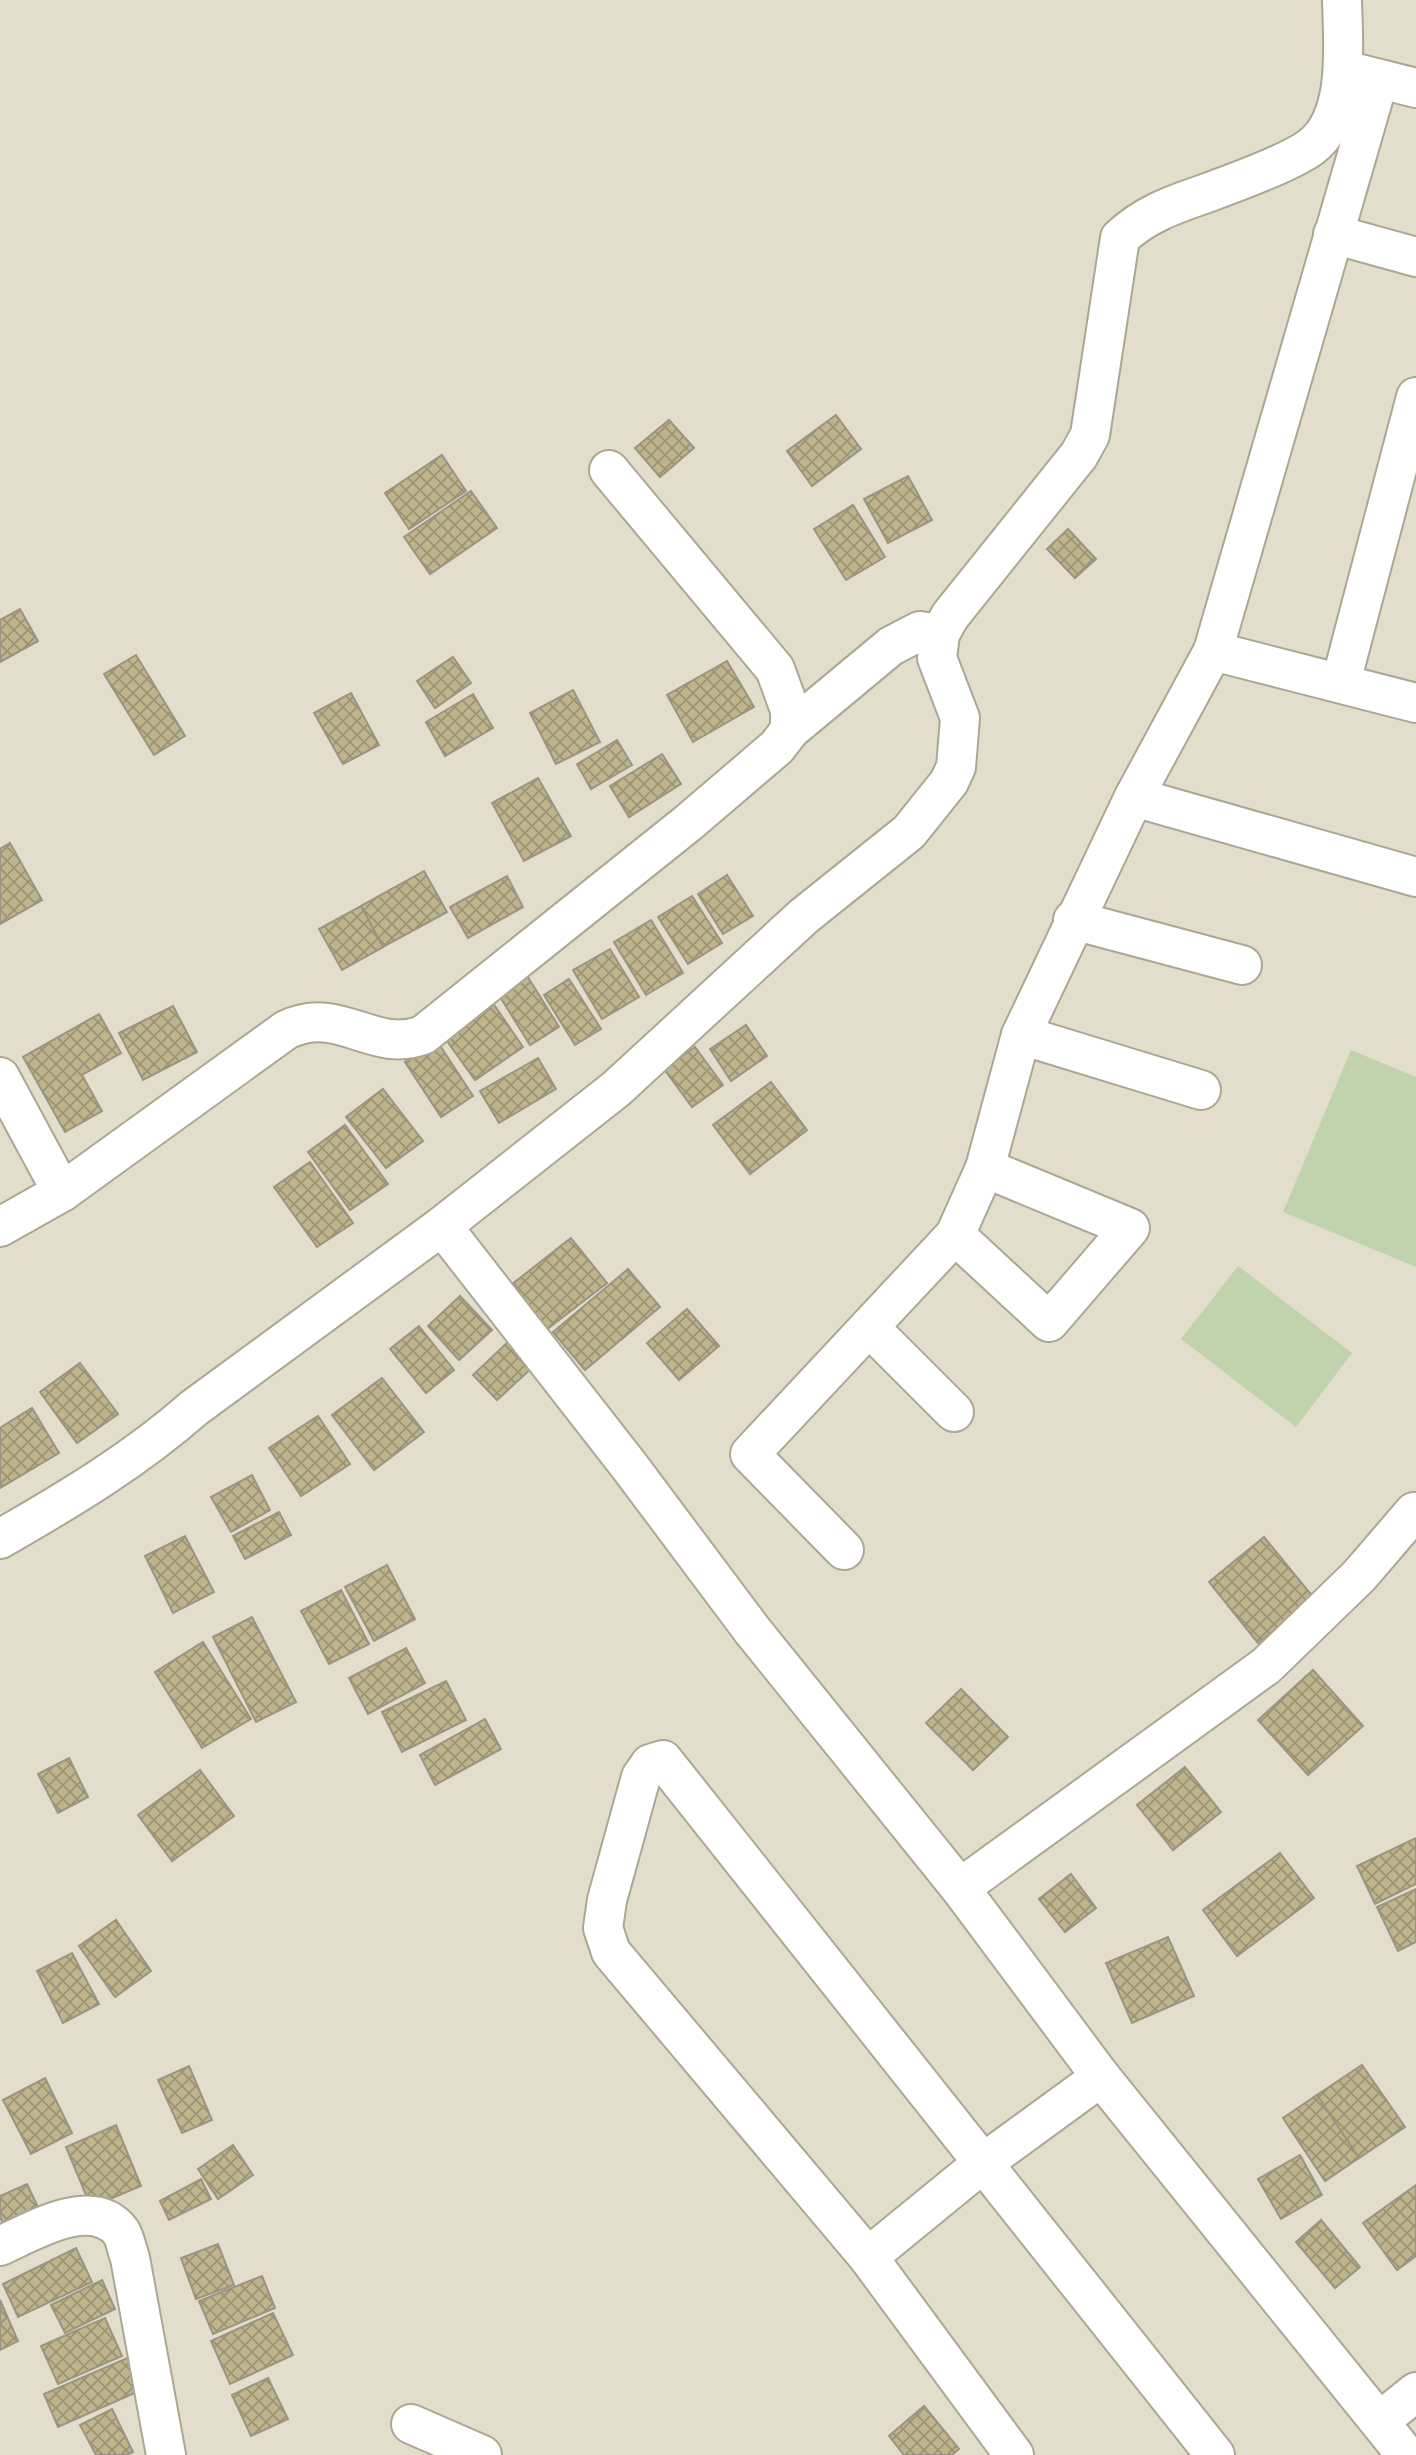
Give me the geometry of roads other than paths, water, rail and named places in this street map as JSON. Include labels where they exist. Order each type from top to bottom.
[{"type":"street","points":[[844,1550],[750,1454],[955,1235],[985,1168],[1021,1035],[1073,920],[1134,797],[1213,651],[1333,234],[1362,75],[1342,0]]},
{"type":"street","points":[[1362,75],[1416,88]]},
{"type":"street","points":[[0,1539],[79,1494],[442,1226],[616,1089],[804,916],[909,832],[949,782],[956,767],[960,718],[937,658],[940,634],[950,616],[1079,455],[1090,435],[1120,239],[1138,221],[1312,147],[1362,75]]},
{"type":"street","points":[[1333,234],[1416,257]]},
{"type":"street","points":[[1341,682],[1416,397]]},
{"type":"street","points":[[609,470],[775,669],[790,710],[790,730]]},
{"type":"street","points":[[0,1227],[62,1192],[286,1030],[304,1021],[324,1020],[405,1042],[423,1035],[688,824],[778,747],[790,730],[891,646],[920,631],[940,634]]},
{"type":"street","points":[[1213,651],[1416,703]]},
{"type":"street","points":[[1134,797],[1416,877]]},
{"type":"street","points":[[1073,920],[1242,965]]},
{"type":"street","points":[[1021,1035],[1202,1090]]},
{"type":"street","points":[[0,1077],[62,1192]]},
{"type":"street","points":[[955,1235],[1049,1322],[1130,1228],[985,1168]]},
{"type":"street","points":[[442,1226],[630,1467],[752,1630],[960,1888],[1101,2077],[1381,2420],[1406,2455]]},
{"type":"street","points":[[869,1327],[954,1412]]},
{"type":"street","points":[[960,1888],[1266,1666],[1359,1576],[1414,1512]]},
{"type":"street","points":[[1012,2454],[867,2257],[611,1952],[603,1928],[607,1900],[641,1777],[650,1764],[663,1760],[1215,2455]]},
{"type":"street","points":[[867,2257],[983,2163],[1101,2077]]},
{"type":"street","points":[[0,2246],[74,2216],[99,2216],[120,2232],[130,2258],[166,2455]]},
{"type":"street","points":[[1381,2420],[1416,2392]]},
{"type":"street","points":[[411,2424],[482,2455]]}]
